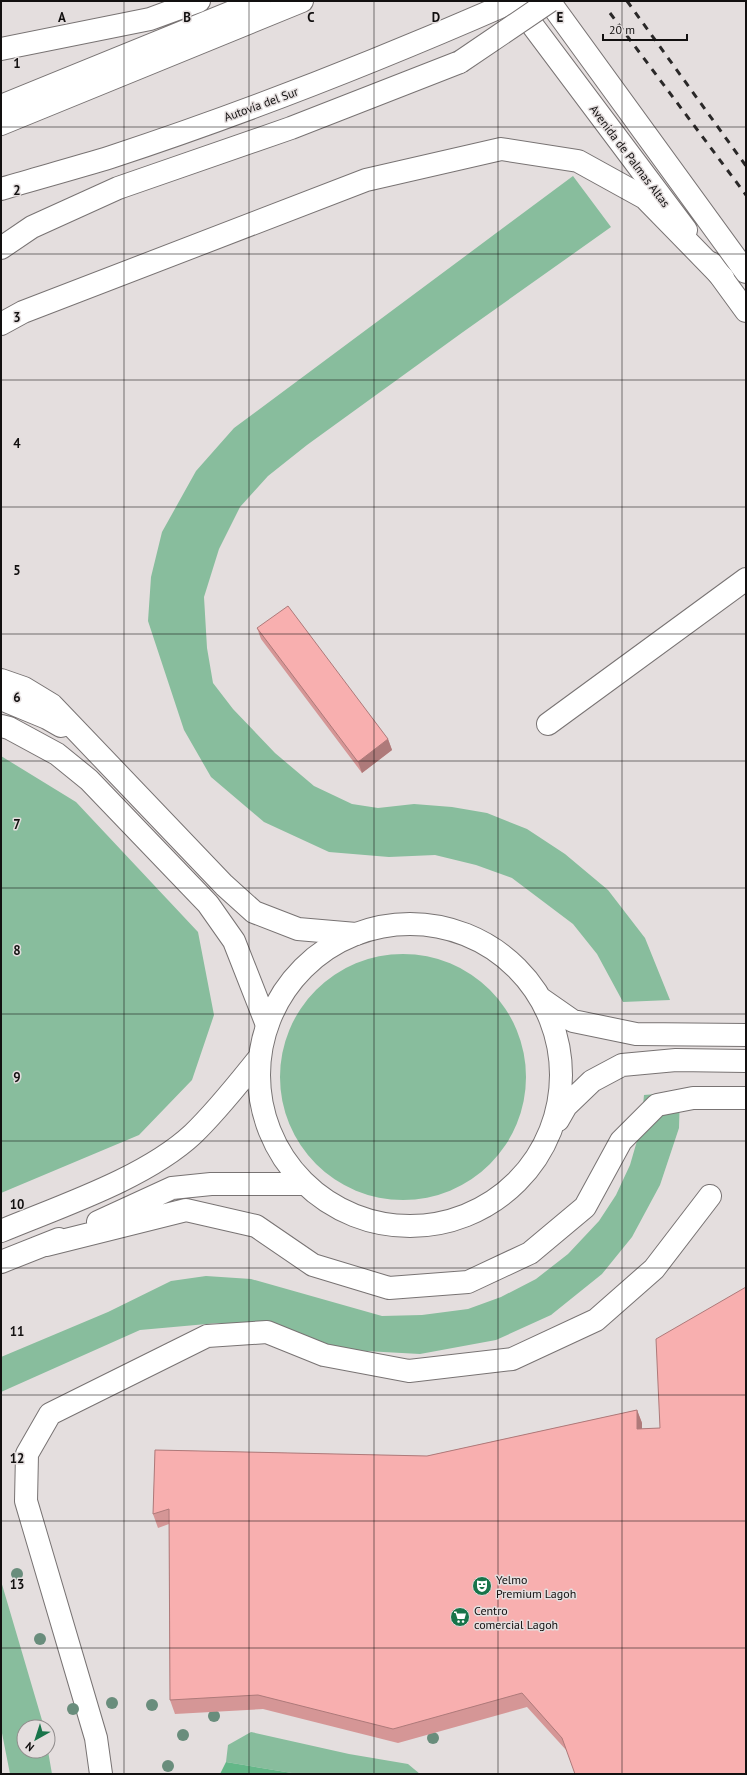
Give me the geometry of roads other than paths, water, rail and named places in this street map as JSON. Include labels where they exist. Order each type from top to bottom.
[{"type":"main road","points":[[1,49],[150,19],[199,1]]},
{"type":"main road","points":[[1,106],[259,1]]},
{"type":"main road","points":[[1,124],[302,1]]},
{"type":"main road","name":"Autovía del Sur","points":[[1,189],[111,157],[281,97],[440,33],[514,1]]},
{"type":"main road","name":"Avenida de Palmas Altas","points":[[514,1],[723,278],[746,311]]},
{"type":"main road","points":[[1,248],[32,227],[118,188],[291,128],[460,62],[549,1]]},
{"type":"main road","name":"Avenida de Palmas Altas","points":[[549,1],[746,272]]},
{"type":"main road","points":[[1,324],[23,312],[366,180],[500,149],[578,161],[645,198],[723,278]]},
{"type":"main road","points":[[1,202],[111,157]]},
{"type":"main road","points":[[548,724],[746,579]]},
{"type":"main road","points":[[1,680],[24,688],[52,705],[224,885],[254,912],[298,929],[356,934]]},
{"type":"main road","points":[[1,699],[47,718],[91,745]]},
{"type":"main road","points":[[1,726],[9,728],[57,754],[88,780],[208,904],[234,941],[267,1025]]},
{"type":"main road","points":[[746,1035],[636,1034],[573,1021],[540,998],[513,965],[479,940],[439,927],[397,924],[356,934],[318,955],[287,987],[267,1025],[259,1058],[261,1104],[266,1118],[277,1148],[305,1184],[345,1212],[391,1226],[439,1224],[485,1208],[523,1178],[549,1137],[566,1106],[592,1082],[622,1065],[676,1060],[746,1061]]},
{"type":"main road","points":[[540,998],[558,1043],[561,1091],[549,1137]]},
{"type":"main road","points":[[1,1231],[122,1180],[168,1154],[193,1134],[225,1099],[259,1058]]},
{"type":"main road","points":[[46,1245],[186,1210],[256,1226],[313,1265],[389,1288],[468,1282],[530,1253],[585,1207],[621,1141],[657,1105],[693,1098],[746,1098]]},
{"type":"main road","points":[[1,1262],[46,1245],[172,1188],[211,1184],[305,1184]]},
{"type":"main road","points":[[101,1774],[96,1738],[26,1501],[27,1454],[50,1414],[207,1336],[267,1332],[324,1354],[409,1371],[512,1359],[596,1320],[654,1269],[710,1196]]},
{"type":"railway","points":[[627,1],[746,166]]},
{"type":"railway","points":[[610,13],[746,195]]},
{"type":"place","name":"Yelmo Premium Lagoh","points":[[482,1586]]},
{"type":"place","name":"Centro comercial Lagoh","points":[[460,1617]]}]
